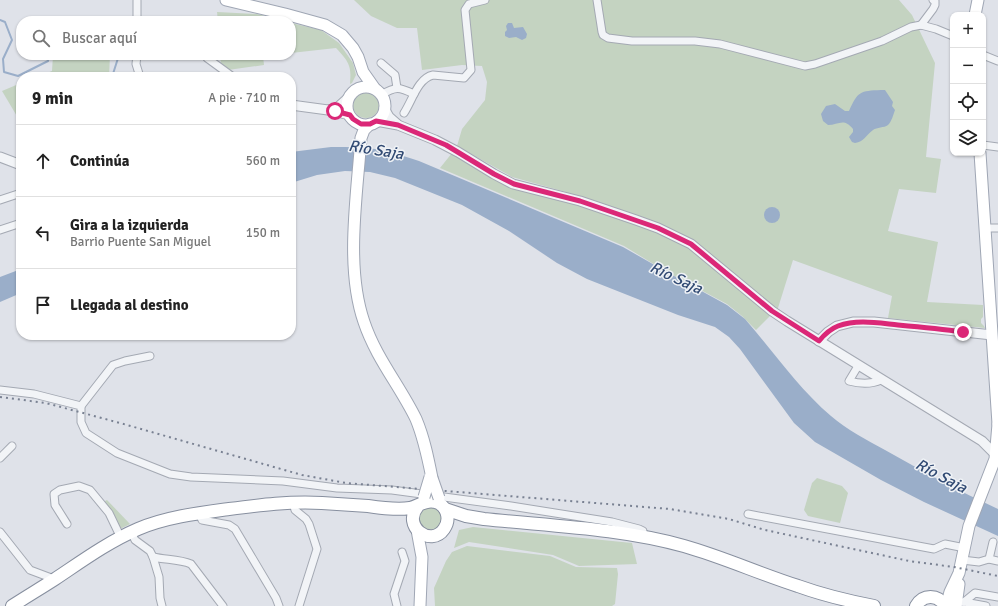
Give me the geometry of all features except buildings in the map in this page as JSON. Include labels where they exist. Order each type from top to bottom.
[{"type":"highway","points":[[12,606],[126,535],[148,525],[200,513],[293,502],[400,509],[422,502],[432,501],[442,504],[466,516],[620,533],[691,548],[810,590],[874,606]]},
{"type":"highway","points":[[415,526],[413,514],[422,502]]},
{"type":"highway","points":[[442,504],[448,517],[442,530]]},
{"type":"highway","points":[[381,508],[401,515],[426,535],[462,521],[484,519]]},
{"type":"highway","points":[[915,606],[924,598],[949,604]]},
{"type":"main road","points":[[226,0],[292,16]]},
{"type":"main road","points":[[976,12],[978,0]]},
{"type":"main road","points":[[296,17],[325,25],[342,35],[353,48],[367,80],[383,99],[383,113],[362,122]]},
{"type":"main road","points":[[362,70],[362,75],[352,94],[347,109],[362,122]]},
{"type":"main road","points":[[352,94],[367,87],[378,92]]},
{"type":"main road","points":[[362,122],[354,250],[354,277],[357,297],[364,322],[378,354],[415,418],[426,446],[431,475],[442,504]]},
{"type":"main road","points":[[949,604],[959,573],[969,526],[996,458],[998,424],[994,328],[980,156]]},
{"type":"main road","points":[[422,502],[431,475]]},
{"type":"main road","points":[[415,526],[421,550],[422,564],[420,606]]},
{"type":"main road","points":[[422,564],[428,547],[442,530]]},
{"type":"main road","points":[[949,604],[943,592],[954,584],[959,573]]},
{"type":"street","points":[[404,112],[421,83],[428,76],[433,75],[464,78],[468,75],[471,70],[465,10],[469,4],[485,0]]},
{"type":"street","points":[[597,0],[603,36],[608,38],[632,41],[695,41],[720,44],[805,66],[882,41],[911,27],[921,25],[950,35]]},
{"type":"street","points":[[921,25],[935,5],[935,1],[932,0]]},
{"type":"street","points":[[137,1],[137,16]]},
{"type":"street","points":[[986,56],[998,61]]},
{"type":"street","points":[[136,60],[138,72]]},
{"type":"street","points":[[210,60],[226,72]]},
{"type":"street","points":[[381,63],[395,75],[397,88]]},
{"type":"street","points":[[378,92],[397,88],[414,94]]},
{"type":"street","points":[[328,110],[338,107],[352,94]]},
{"type":"street","points":[[296,106],[328,110],[362,122],[398,125],[446,145],[494,174],[514,184],[580,201],[658,228],[691,244],[772,311],[858,366],[982,441],[996,458]]},
{"type":"street","points":[[384,108],[389,117],[398,125]]},
{"type":"street","points":[[986,145],[998,147]]},
{"type":"street","points":[[0,156],[16,163]]},
{"type":"street","points":[[0,200],[16,195]]},
{"type":"street","points":[[0,230],[16,225]]},
{"type":"street","points":[[985,228],[998,228]]},
{"type":"street","points":[[819,341],[836,326],[853,322],[994,328]]},
{"type":"street","points":[[150,356],[113,365],[81,406],[81,422],[86,433],[117,453],[170,474],[191,477],[283,481],[337,488],[392,490],[612,522],[639,529],[643,531],[644,537]]},
{"type":"street","points":[[858,366],[848,381],[857,384],[865,384],[874,383],[881,380]]},
{"type":"street","points":[[0,390],[34,394],[81,406]]},
{"type":"street","points":[[982,441],[997,439]]},
{"type":"street","points":[[0,458],[12,446]]},
{"type":"street","points":[[67,524],[55,505],[54,494],[60,490],[79,486],[90,490],[126,535],[150,551],[158,577],[162,606]]},
{"type":"street","points":[[293,502],[295,510],[309,524],[317,549],[299,606]]},
{"type":"street","points":[[200,513],[202,520],[229,525],[235,529],[276,598],[279,606]]},
{"type":"street","points":[[748,514],[934,549],[945,544],[965,548]]},
{"type":"street","points":[[0,532],[30,570],[54,579]]},
{"type":"street","points":[[989,559],[993,542]]},
{"type":"street","points":[[397,606],[394,594],[405,561],[402,552]]},
{"type":"street","points":[[153,558],[183,561],[191,564],[223,606]]},
{"type":"street","points":[[962,560],[979,562],[989,559],[998,561]]},
{"type":"street","points":[[810,590],[845,606]]},
{"type":"street","points":[[949,604],[975,593],[998,597]]},
{"type":"street","points":[[949,604],[986,606]]},
{"type":"green space","points":[[354,0],[899,0],[912,15],[935,63],[926,157],[941,159],[936,193],[899,189],[888,231],[938,242],[927,302],[983,305],[983,317],[981,319],[981,323],[985,328],[888,318],[892,296],[793,260],[778,308],[756,330],[727,304],[665,271],[624,246],[440,168],[452,153],[499,182],[530,193],[561,201],[566,192],[512,177],[457,146],[462,129],[485,100],[487,82],[482,66],[462,65],[422,70],[417,28],[397,28],[371,16]]},
{"type":"green space","points":[[217,12],[257,14],[265,16],[217,16]]},
{"type":"green space","points":[[296,24],[321,30],[339,43],[353,63],[356,75],[350,84],[350,68],[344,56],[336,48],[296,52]]},
{"type":"green space","points":[[53,60],[110,60],[109,72],[50,72],[52,71]]},
{"type":"green space","points":[[220,60],[263,60],[264,65],[228,70],[221,65]]},
{"type":"green space","points":[[16,85],[16,115],[2,91]]},
{"type":"green space","points":[[366,92],[375,96],[379,105],[375,114],[366,118],[357,114],[353,105],[357,96]]},
{"type":"green space","points":[[817,478],[842,486],[848,493],[840,523],[808,516],[804,510],[812,483]]},
{"type":"green space","points":[[107,500],[130,524],[120,529],[103,502]]},
{"type":"green space","points":[[422,507],[439,507],[443,523],[434,532],[421,528],[417,515]]},
{"type":"green space","points":[[473,527],[632,543],[637,564],[579,566],[553,555],[469,542],[454,548],[459,530]]},
{"type":"green space","points":[[467,546],[550,556],[576,567],[617,568],[618,574],[615,604],[612,606],[435,606],[434,588],[446,561],[452,552]]},
{"type":"water","points":[[508,23],[512,23],[514,28],[523,27],[527,34],[526,38],[522,40],[516,37],[509,38],[505,36],[505,32],[507,30],[506,26]]},
{"type":"water","points":[[885,90],[893,102],[892,106],[895,110],[892,118],[888,125],[885,127],[876,128],[861,141],[855,143],[852,142],[849,137],[853,132],[853,129],[847,123],[841,122],[828,125],[823,121],[821,114],[826,106],[835,104],[845,111],[849,111],[860,93]]},
{"type":"water","name":"Río Saja","points":[[331,147],[353,147],[390,152],[419,161],[623,247],[727,305],[745,319],[808,394],[844,426],[913,466],[998,509],[998,536],[924,502],[881,480],[815,442],[794,423],[740,349],[729,337],[715,327],[678,315],[587,279],[557,263],[509,231],[462,205],[395,178],[370,172],[345,171],[317,175],[296,181],[296,151]]},
{"type":"water","points":[[772,207],[778,209],[780,215],[778,221],[772,223],[766,221],[764,215],[766,209]]},
{"type":"water","points":[[16,271],[16,295],[0,302],[0,277]]},
{"type":"waterway","points":[[0,20],[5,22],[12,40],[3,59],[4,72],[16,75]]},
{"type":"waterway","points":[[26,72],[48,60]]},
{"type":"waterway","points":[[114,72],[117,60]]},
{"type":"railway","points":[[0,397],[46,403],[302,475],[346,483],[670,509],[729,519],[765,530],[909,561],[954,567],[998,576]]},
{"type":"route","points":[[335,111],[350,115],[356,122],[361,124],[370,124],[376,121],[398,125],[446,145],[494,174],[514,184],[580,201],[658,228],[691,244],[772,311],[819,341],[836,326],[853,322],[874,322],[963,332]]}]
